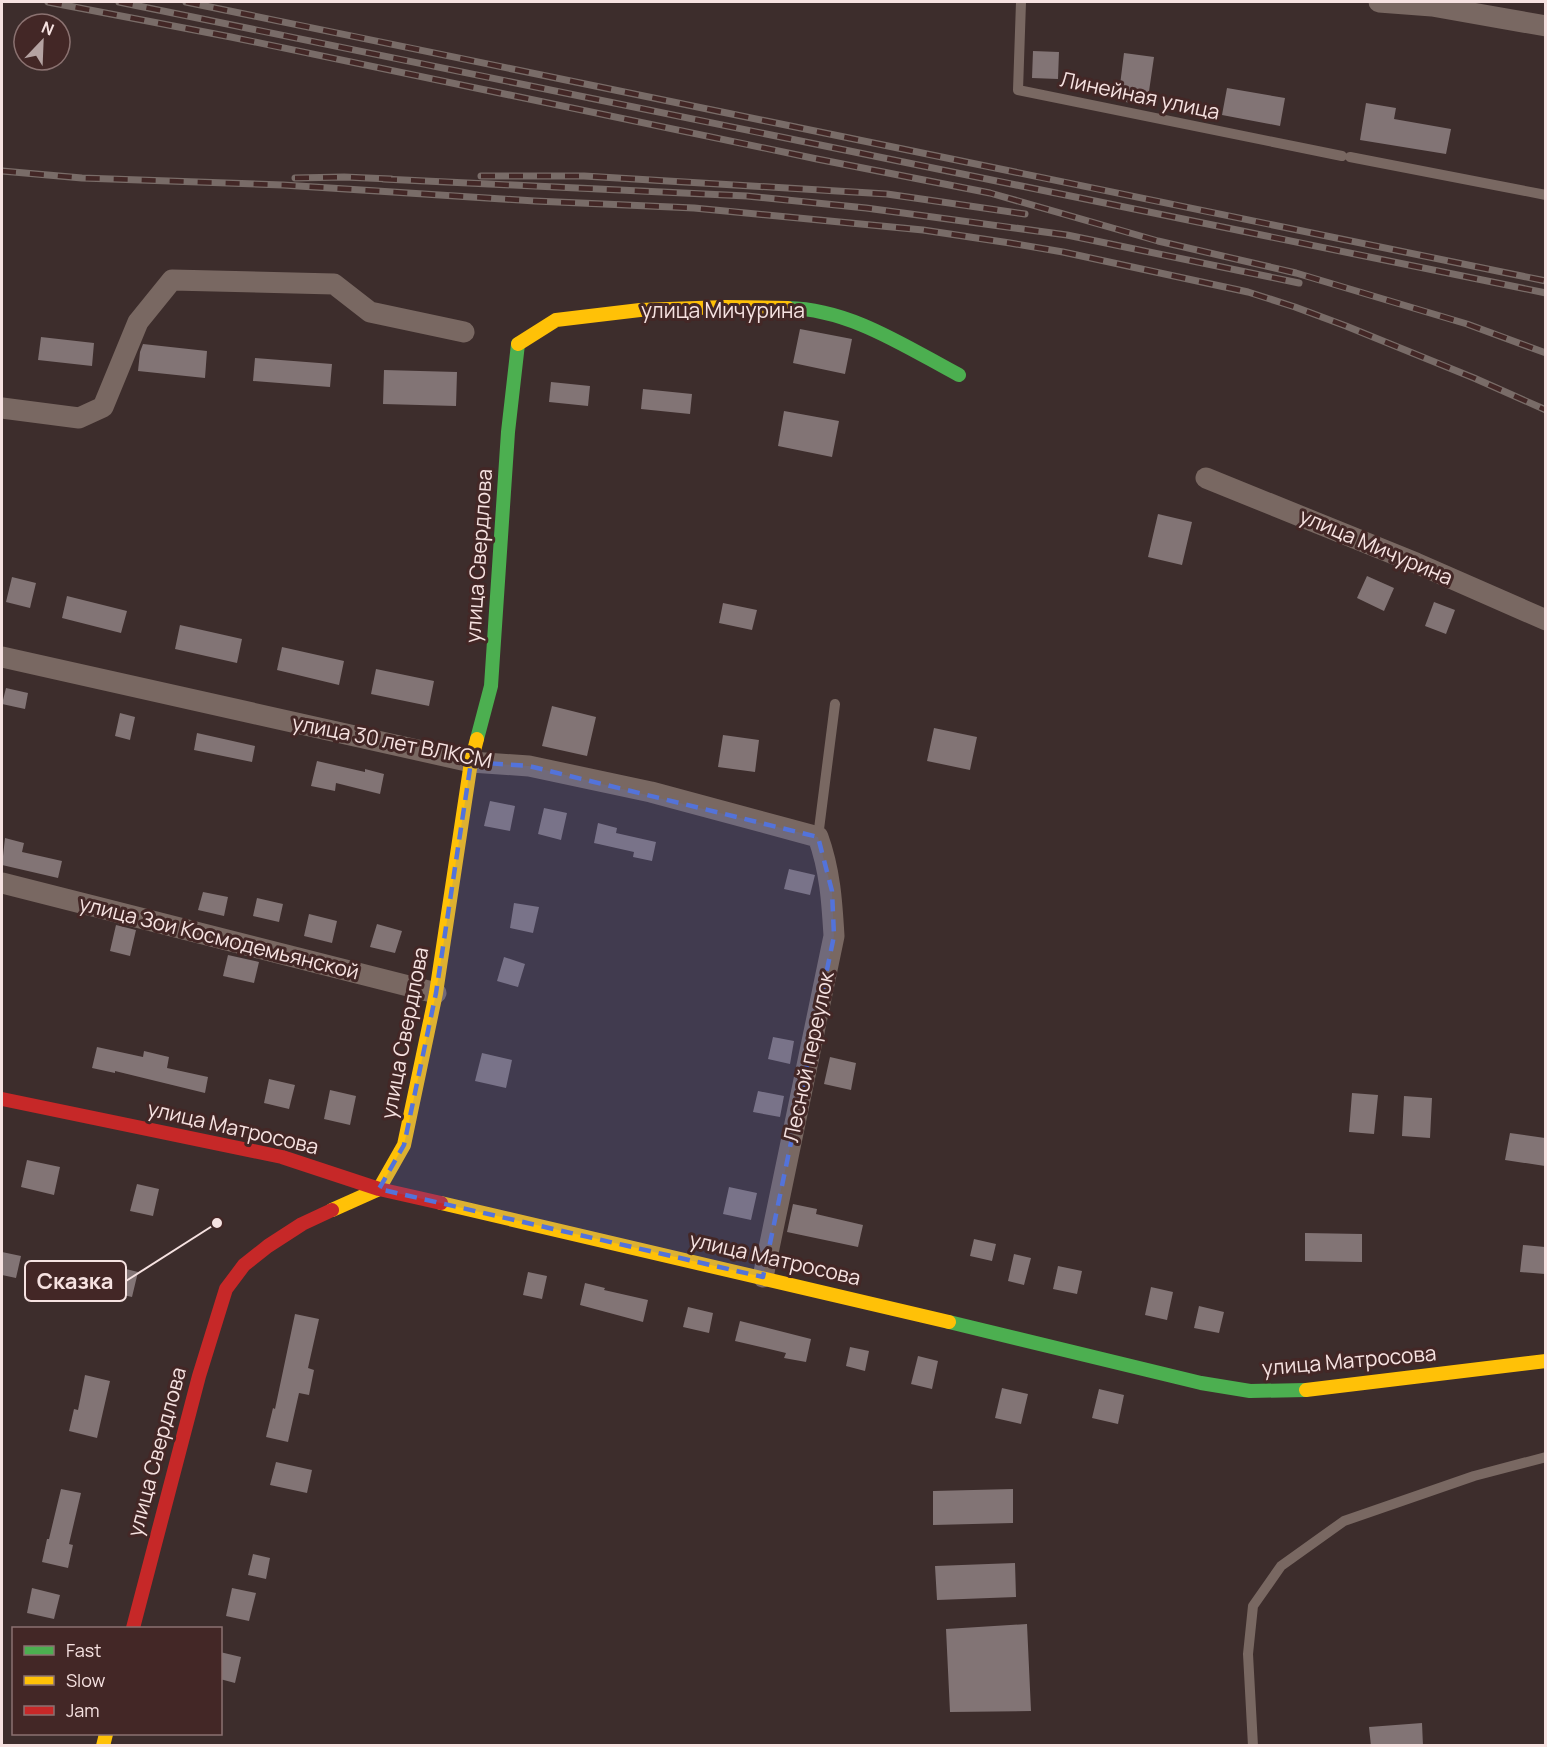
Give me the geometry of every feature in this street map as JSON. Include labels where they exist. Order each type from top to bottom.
[{"type":"street","points":[[1379,2],[1433,4],[1545,26]]},
{"type":"street","points":[[2,408],[80,418],[103,407],[138,322],[172,280],[334,284],[370,312],[464,332]]},
{"type":"street","name":"улица Мичурина","points":[[517,345],[556,320],[640,310],[725,307],[801,308],[861,323],[959,375]]},
{"type":"street","name":"улица Свердлова","points":[[134,1627],[198,1376],[226,1289],[244,1265],[268,1246],[302,1224],[379,1189],[404,1146],[436,993],[471,762],[491,686],[517,345]]},
{"type":"street","name":"улица Мичурина","points":[[1206,478],[1406,559],[1545,620]]},
{"type":"street","name":"улица 30 лет ВЛКСМ","points":[[2,657],[471,762],[540,769],[651,792],[818,837]]},
{"type":"street","name":"Лесной переулок","points":[[764,1277],[834,936],[832,891],[818,837]]},
{"type":"street","name":"улица Зои Космодемьянской","points":[[2,883],[436,993]]},
{"type":"street","name":"улица Матросова","points":[[2,1102],[282,1157],[379,1189],[764,1277],[1201,1383],[1250,1391],[1296,1391],[1545,1361]]},
{"type":"lane","name":"Линейная улица","points":[[1021,2],[1018,90],[1545,195]]},
{"type":"lane","points":[[818,837],[835,704]]},
{"type":"lane","points":[[1253,1746],[1248,1654],[1253,1606],[1281,1566],[1344,1521],[1474,1476],[1545,1457]]},
{"type":"highlighted area","points":[[471,762],[529,766],[818,837],[832,891],[834,936],[763,1277],[379,1189],[404,1145],[436,993]]},
{"type":"building","points":[[1033,51],[1059,52],[1058,79],[1032,78]]},
{"type":"building","points":[[1124,53],[1154,57],[1147,105],[1118,101]]},
{"type":"building","points":[[1227,88],[1285,98],[1280,126],[1222,115]]},
{"type":"building","points":[[1366,103],[1396,108],[1394,119],[1451,129],[1446,154],[1360,140]]},
{"type":"building","points":[[800,329],[852,339],[845,374],[793,363]]},
{"type":"building","points":[[41,337],[94,343],[92,366],[38,360]]},
{"type":"building","points":[[143,344],[207,351],[205,378],[138,371]]},
{"type":"building","points":[[255,358],[332,364],[330,387],[253,381]]},
{"type":"building","points":[[384,370],[457,372],[456,406],[383,404]]},
{"type":"building","points":[[551,382],[590,386],[588,406],[549,402]]},
{"type":"building","points":[[643,389],[692,394],[690,414],[641,409]]},
{"type":"building","points":[[784,411],[839,421],[832,457],[778,446]]},
{"type":"building","points":[[1158,514],[1192,522],[1182,565],[1148,557]]},
{"type":"building","points":[[1367,576],[1394,588],[1384,611],[1357,598]]},
{"type":"building","points":[[12,577],[36,583],[30,608],[6,602]]},
{"type":"building","points":[[67,596],[127,611],[121,633],[62,618]]},
{"type":"building","points":[[1434,602],[1455,610],[1446,634],[1425,626]]},
{"type":"building","points":[[723,603],[757,610],[752,630],[719,623]]},
{"type":"building","points":[[180,625],[242,639],[237,663],[175,649]]},
{"type":"building","points":[[282,647],[344,661],[339,685],[277,670]]},
{"type":"building","points":[[376,669],[434,681],[429,706],[371,694]]},
{"type":"building","points":[[6,688],[28,693],[25,709],[2,704]]},
{"type":"building","points":[[552,706],[596,717],[587,756],[542,746]]},
{"type":"building","points":[[120,713],[135,717],[130,740],[115,736]]},
{"type":"building","points":[[934,728],[977,737],[970,770],[927,761]]},
{"type":"building","points":[[197,733],[255,746],[252,762],[194,750]]},
{"type":"building","points":[[723,735],[759,740],[755,772],[718,767]]},
{"type":"building","points":[[317,761],[384,774],[380,794],[336,783],[335,791],[311,786]]},
{"type":"building","points":[[490,801],[515,806],[510,831],[484,826]]},
{"type":"building","points":[[544,808],[567,813],[561,840],[538,834]]},
{"type":"building","points":[[598,823],[617,828],[616,833],[656,842],[652,861],[633,857],[634,852],[594,843]]},
{"type":"building","points":[[5,838],[24,843],[22,852],[62,861],[58,878],[2,865]]},
{"type":"building","points":[[789,869],[815,875],[810,895],[784,889]]},
{"type":"building","points":[[203,892],[228,897],[224,916],[198,910]]},
{"type":"building","points":[[257,898],[283,904],[279,922],[253,916]]},
{"type":"building","points":[[514,903],[539,907],[533,933],[510,928]]},
{"type":"building","points":[[309,914],[337,921],[332,943],[304,936]]},
{"type":"building","points":[[377,924],[402,931],[395,953],[370,947]]},
{"type":"building","points":[[116,925],[136,930],[130,956],[110,951]]},
{"type":"building","points":[[228,955],[259,962],[254,983],[223,976]]},
{"type":"building","points":[[504,957],[525,964],[518,987],[497,981]]},
{"type":"building","points":[[773,1037],[794,1041],[790,1064],[768,1059]]},
{"type":"building","points":[[97,1047],[143,1057],[144,1051],[169,1057],[167,1068],[208,1077],[205,1093],[115,1071],[115,1073],[92,1068]]},
{"type":"building","points":[[482,1053],[512,1060],[506,1088],[475,1081]]},
{"type":"building","points":[[830,1057],[856,1063],[851,1090],[824,1084]]},
{"type":"building","points":[[269,1079],[295,1085],[289,1109],[264,1103]]},
{"type":"building","points":[[330,1090],[356,1096],[350,1125],[324,1119]]},
{"type":"building","points":[[758,1091],[784,1096],[780,1117],[753,1112]]},
{"type":"building","points":[[1352,1093],[1378,1095],[1374,1134],[1349,1132]]},
{"type":"building","points":[[1404,1096],[1432,1098],[1430,1138],[1402,1136]]},
{"type":"building","points":[[1510,1133],[1545,1138],[1545,1166],[1505,1160]]},
{"type":"building","points":[[27,1160],[60,1167],[54,1195],[21,1187]]},
{"type":"building","points":[[137,1184],[159,1189],[153,1216],[130,1211]]},
{"type":"building","points":[[729,1187],[757,1193],[751,1220],[723,1214]]},
{"type":"building","points":[[793,1204],[817,1209],[816,1214],[863,1225],[858,1247],[787,1232]]},
{"type":"building","points":[[1305,1233],[1362,1234],[1362,1262],[1305,1261]]},
{"type":"building","points":[[974,1239],[996,1244],[992,1261],[970,1256]]},
{"type":"building","points":[[1523,1245],[1545,1247],[1545,1274],[1520,1272]]},
{"type":"building","points":[[2,1252],[21,1256],[16,1278],[2,1275]]},
{"type":"building","points":[[1014,1254],[1031,1258],[1024,1285],[1008,1281]]},
{"type":"building","points":[[110,1265],[138,1272],[132,1297],[105,1291]]},
{"type":"building","points":[[1058,1266],[1082,1271],[1077,1294],[1053,1289]]},
{"type":"building","points":[[528,1272],[547,1276],[542,1299],[523,1295]]},
{"type":"building","points":[[585,1283],[605,1288],[604,1290],[648,1300],[643,1322],[580,1305]]},
{"type":"building","points":[[1151,1287],[1173,1292],[1167,1320],[1145,1315]]},
{"type":"building","points":[[1199,1306],[1224,1312],[1219,1333],[1194,1328]]},
{"type":"building","points":[[688,1307],[713,1313],[709,1333],[683,1327]]},
{"type":"building","points":[[295,1314],[319,1319],[308,1368],[314,1370],[309,1395],[299,1393],[288,1442],[266,1437],[273,1408],[275,1409]]},
{"type":"building","points":[[740,1321],[811,1339],[806,1362],[784,1358],[786,1353],[735,1341]]},
{"type":"building","points":[[850,1347],[869,1351],[865,1371],[846,1366]]},
{"type":"building","points":[[918,1356],[938,1361],[932,1389],[911,1384]]},
{"type":"building","points":[[85,1375],[110,1381],[97,1438],[69,1431],[74,1409],[78,1410]]},
{"type":"building","points":[[1002,1388],[1028,1394],[1021,1424],[995,1418]]},
{"type":"building","points":[[1099,1389],[1124,1395],[1118,1424],[1092,1418]]},
{"type":"building","points":[[276,1462],[312,1470],[307,1493],[270,1485]]},
{"type":"building","points":[[61,1489],[81,1493],[69,1544],[73,1545],[68,1568],[42,1562]]},
{"type":"building","points":[[1013,1489],[1013,1523],[933,1525],[933,1491]]},
{"type":"building","points":[[253,1554],[270,1558],[266,1579],[248,1575]]},
{"type":"building","points":[[1015,1563],[1016,1597],[937,1600],[935,1566]]},
{"type":"building","points":[[32,1588],[60,1595],[54,1619],[27,1613]]},
{"type":"building","points":[[232,1588],[256,1593],[249,1621],[226,1616]]},
{"type":"building","points":[[1027,1624],[1031,1711],[950,1712],[946,1629]]},
{"type":"building","points":[[222,1652],[241,1657],[235,1683],[222,1680]]},
{"type":"building","points":[[1422,1723],[1423,1746],[1371,1746],[1369,1727]]},
{"type":"railway","points":[[48,2],[231,37],[990,193],[1158,241],[1296,273],[1467,324],[1546,353]]},
{"type":"railway","points":[[119,2],[1546,293]]},
{"type":"railway","points":[[186,2],[1546,281]]},
{"type":"railway","points":[[2,171],[82,178],[283,185],[535,201],[694,208],[923,230],[1010,243],[1063,252],[1248,292],[1346,326],[1546,410]]},
{"type":"railway","points":[[481,176],[584,176],[887,194],[1025,214]]},
{"type":"railway","points":[[295,178],[391,179]]},
{"type":"railway","points":[[383,179],[747,196],[866,208],[1067,235],[1299,283]]},
{"type":"traffic: fast","points":[[788,308],[811,310],[855,322],[877,331],[959,375]]},
{"type":"traffic: fast","points":[[477,739],[491,686],[508,432],[518,344]]},
{"type":"traffic: fast","points":[[949,1322],[1201,1383],[1250,1391],[1306,1390]]},
{"type":"traffic: slow","points":[[518,344],[556,320],[640,310],[725,307],[788,308]]},
{"type":"traffic: slow","points":[[332,1210],[379,1189],[404,1145],[436,993],[471,762],[477,739]]},
{"type":"traffic: slow","points":[[441,1203],[949,1322]]},
{"type":"traffic: slow","points":[[1306,1390],[1546,1361]]},
{"type":"traffic: slow","points":[[103,1746],[106,1735]]},
{"type":"traffic: jam","points":[[2,1099],[282,1157],[379,1189],[441,1203]]},
{"type":"traffic: jam","points":[[133,1627],[199,1376],[226,1289],[244,1265],[268,1246],[302,1224],[332,1210]]},
{"type":"place","name":"Сказка","points":[[217,1223]]}]
